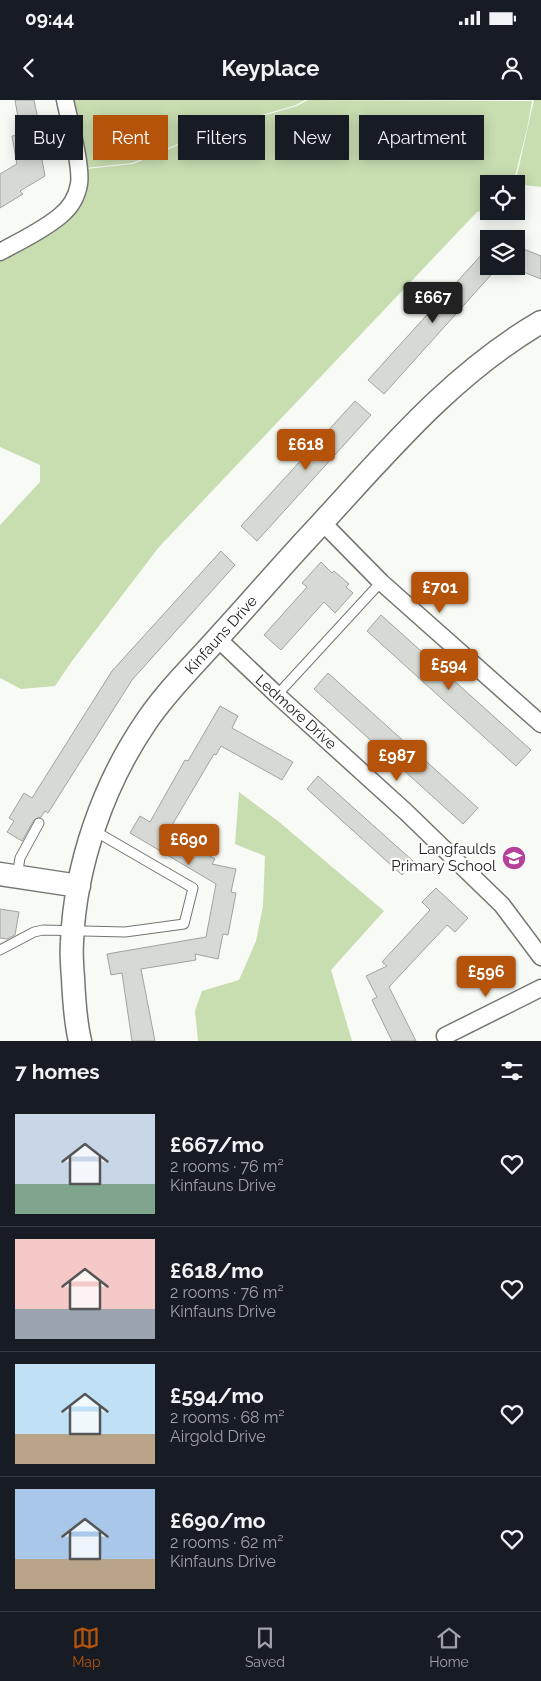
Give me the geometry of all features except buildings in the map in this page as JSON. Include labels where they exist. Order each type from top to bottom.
[{"type":"street","points":[[0,252],[60,216],[70,206],[76,194],[80,182],[79,169],[65,100]]},
{"type":"street","name":"Kinfauns Drive","points":[[80,1041],[74,1011],[72,930],[79,886],[93,830],[104,800],[123,759],[147,721],[174,686],[391,446],[431,405],[491,354],[541,322]]},
{"type":"street","points":[[322,522],[381,582],[541,724]]},
{"type":"street","name":"Ledmore Drive","points":[[218,639],[277,696],[406,812],[502,905],[541,957]]},
{"type":"street","points":[[9,875],[79,886]]},
{"type":"street","points":[[445,1036],[541,988]]},
{"type":"lane","points":[[277,696],[381,582]]},
{"type":"lane","points":[[9,875],[39,823]]},
{"type":"lane","points":[[0,950],[34,932],[44,930],[125,932],[184,924],[193,888],[93,830]]},
{"type":"lane","points":[[0,943],[10,945]]},
{"type":"green space","points":[[72,100],[305,100],[296,105],[262,115],[178,115],[178,144],[168,148],[168,115],[93,115],[93,160],[139,160],[132,163],[86,168],[83,153],[83,115],[75,115]]},
{"type":"green space","points":[[308,100],[532,101],[515,175],[480,175],[480,211],[477,212],[159,547],[55,686],[21,689],[0,678],[0,525],[40,482],[40,465],[0,447],[0,260],[33,243],[67,221],[81,203],[84,195],[86,169],[133,164],[143,160],[168,160],[168,149],[178,145],[178,160],[265,160],[265,115],[297,106]]},
{"type":"green space","points":[[534,100],[541,100],[541,187],[525,185],[525,175],[517,175]]},
{"type":"green space","points":[[239,792],[278,821],[384,911],[331,970],[352,1041],[198,1041],[195,1011],[202,991],[239,980],[256,941],[263,906],[265,856],[235,844]]},
{"type":"place","name":"Langfaulds Primary School","points":[[514,858]]}]
